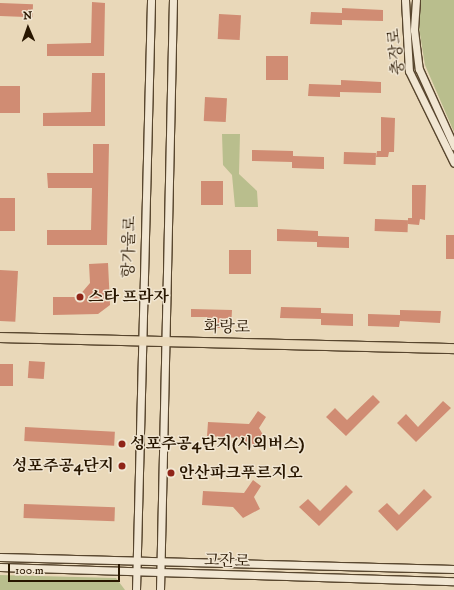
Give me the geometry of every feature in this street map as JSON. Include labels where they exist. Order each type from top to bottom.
[{"type":"main road","name":"화랑로","points":[[0,337],[454,348]]},
{"type":"street","name":"항가울로","points":[[136,590],[140,340],[150,0]]},
{"type":"street","points":[[160,590],[173,0]]},
{"type":"street","name":"충장로","points":[[405,0],[409,71],[454,163]]},
{"type":"street","name":"충장로","points":[[416,0],[414,30],[419,69],[454,146]]},
{"type":"street","name":"고잔로","points":[[0,557],[454,569]]},
{"type":"street","name":"고잔로","points":[[0,567],[454,581]]},
{"type":"green space","points":[[421,0],[454,0],[454,132],[425,65],[419,28]]},
{"type":"green space","points":[[222,134],[240,134],[239,174],[257,191],[258,207],[235,207],[232,175],[223,165]]},
{"type":"green space","points":[[0,575],[116,578],[125,590],[0,590]]},
{"type":"building","points":[[92,2],[105,3],[104,56],[47,56],[47,44],[91,43]]},
{"type":"building","points":[[0,3],[33,4],[33,17],[0,16]]},
{"type":"building","points":[[342,8],[383,10],[383,21],[342,20],[342,25],[310,24],[311,12],[342,13]]},
{"type":"building","points":[[219,14],[241,15],[240,40],[218,39]]},
{"type":"building","points":[[266,56],[288,56],[288,80],[266,80]]},
{"type":"building","points":[[92,73],[105,73],[105,126],[43,126],[43,113],[91,112]]},
{"type":"building","points":[[341,80],[381,82],[381,93],[340,92],[340,97],[308,96],[309,84],[341,85]]},
{"type":"building","points":[[0,86],[20,86],[20,113],[0,113]]},
{"type":"building","points":[[205,97],[227,98],[226,122],[204,121]]},
{"type":"building","points":[[381,117],[395,118],[394,152],[389,152],[388,157],[376,157],[377,151],[381,151]]},
{"type":"building","points":[[93,144],[109,144],[107,245],[47,245],[47,230],[91,230],[92,188],[48,188],[47,173],[93,173]]},
{"type":"building","points":[[252,150],[293,151],[293,156],[324,157],[324,169],[292,168],[292,162],[252,161]]},
{"type":"building","points":[[344,152],[376,153],[376,165],[344,164]]},
{"type":"building","points":[[201,181],[223,181],[223,205],[201,205]]},
{"type":"building","points":[[412,185],[426,185],[425,220],[420,219],[419,225],[408,224],[408,218],[412,218]]},
{"type":"building","points":[[0,198],[15,198],[15,231],[0,231]]},
{"type":"building","points":[[375,219],[408,220],[408,232],[375,231]]},
{"type":"building","points":[[277,229],[318,231],[318,236],[349,237],[349,248],[317,247],[317,242],[277,241]]},
{"type":"building","points":[[446,235],[454,235],[454,259],[446,259]]},
{"type":"building","points":[[229,250],[251,250],[251,274],[229,274]]},
{"type":"building","points":[[108,263],[110,305],[98,314],[53,315],[53,297],[78,297],[90,283],[89,264]]},
{"type":"building","points":[[0,270],[18,271],[15,322],[0,321]]},
{"type":"building","points":[[281,307],[321,308],[321,313],[353,314],[353,326],[321,325],[321,319],[280,318]]},
{"type":"building","points":[[191,309],[232,310],[231,328],[206,328],[207,317],[191,317]]},
{"type":"building","points":[[400,310],[441,311],[440,323],[400,321],[399,327],[368,326],[368,314],[400,315]]},
{"type":"building","points":[[29,361],[45,362],[44,379],[28,378]]},
{"type":"building","points":[[0,364],[13,364],[13,386],[0,386]]},
{"type":"building","points":[[373,395],[380,402],[346,436],[326,417],[335,408],[347,420]]},
{"type":"building","points":[[443,401],[451,408],[416,442],[397,423],[406,414],[418,427]]},
{"type":"building","points":[[258,411],[266,417],[259,428],[266,440],[248,449],[239,438],[207,436],[208,422],[249,424]]},
{"type":"building","points":[[25,427],[115,432],[114,446],[24,441]]},
{"type":"building","points":[[253,480],[261,486],[254,497],[260,509],[243,518],[233,507],[202,505],[203,491],[244,493]]},
{"type":"building","points":[[346,485],[353,492],[319,526],[299,507],[308,499],[320,511]]},
{"type":"building","points":[[424,489],[432,497],[397,531],[378,511],[387,503],[399,515]]},
{"type":"building","points":[[24,504],[115,507],[114,521],[24,518]]},
{"type":"place","name":"스타 프라자","points":[[80,297]]},
{"type":"place","name":"성포주공4단지(시외버스)","points":[[122,444]]},
{"type":"place","name":"성포주공4단지","points":[[122,466]]},
{"type":"place","name":"안산파크푸르지오","points":[[171,473]]}]
